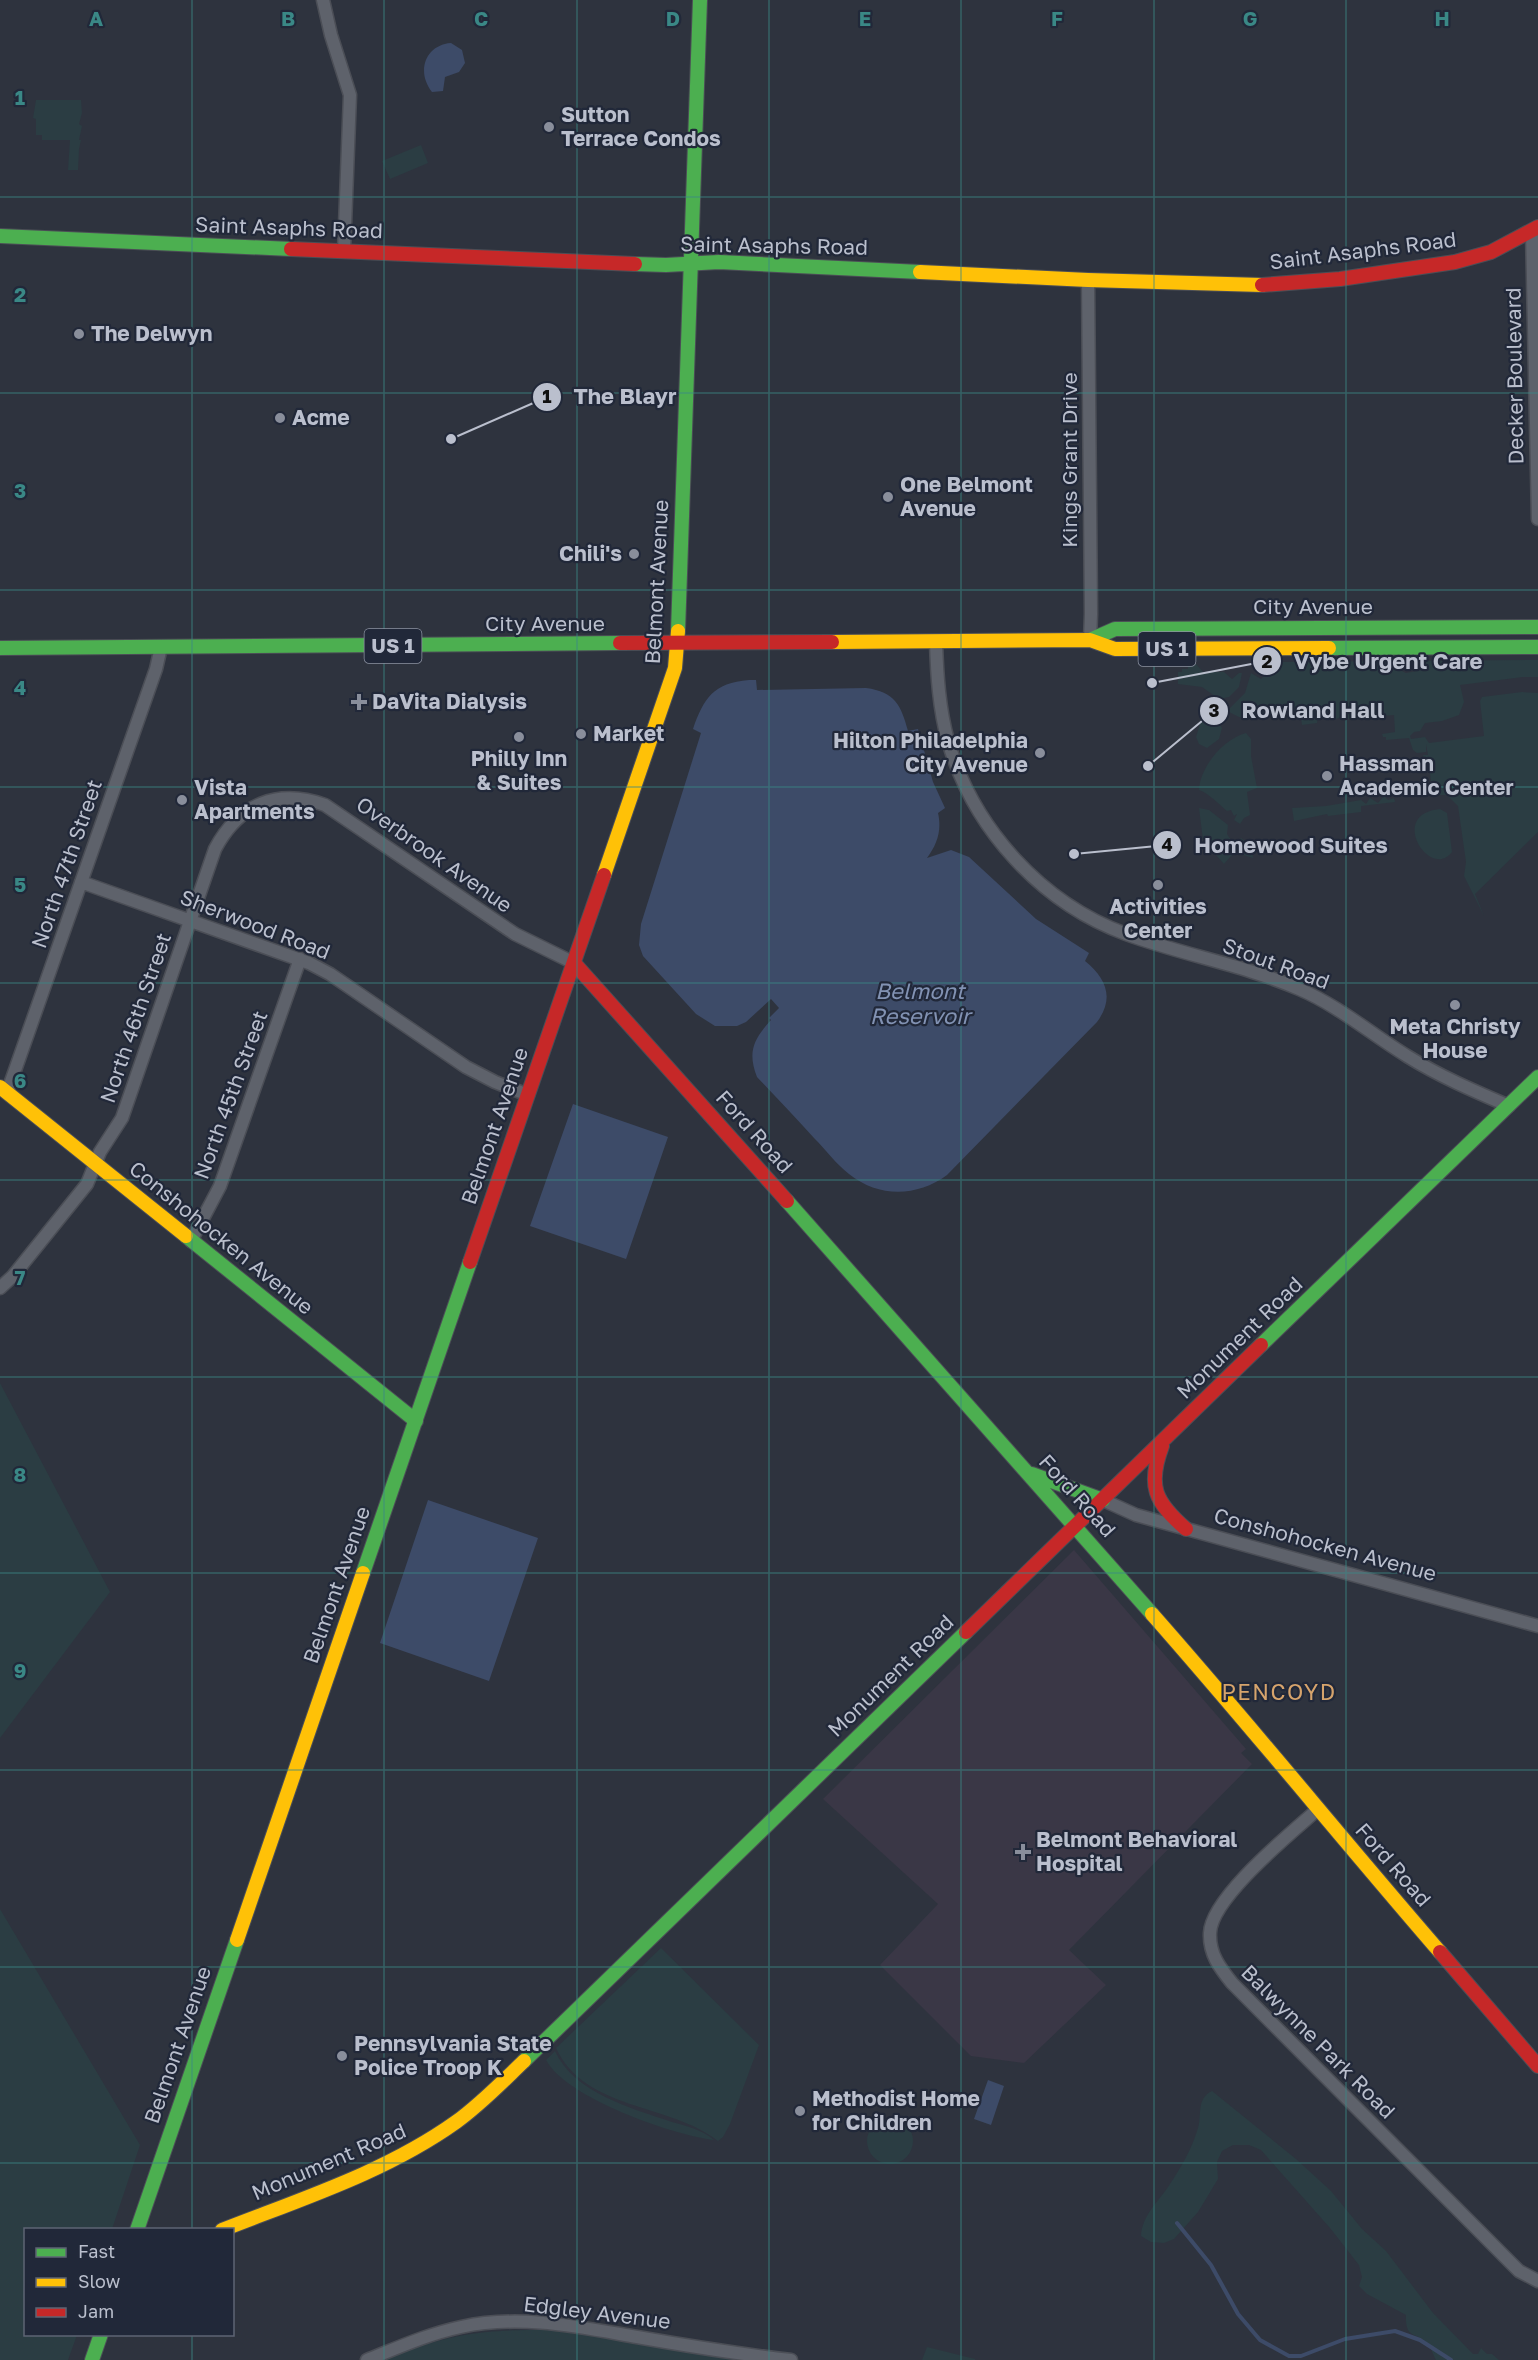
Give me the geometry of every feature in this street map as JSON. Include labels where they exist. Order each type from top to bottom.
[{"type":"main road","name":"Belmont Avenue","points":[[137,2228],[673,676],[678,644],[699,0]]},
{"type":"main road","name":"Saint Asaphs Road","points":[[0,236],[666,265],[719,262],[1088,280],[1275,285],[1427,267],[1475,257],[1498,249],[1535,229]]},
{"type":"main road","name":"City Avenue","points":[[1090,640],[1115,629],[1538,627]]},
{"type":"main road","points":[[1245,649],[1250,636],[1259,629]]},
{"type":"main road","name":"City Avenue","points":[[0,648],[1090,640],[1116,649],[1538,647]]},
{"type":"main road","name":"Ford Road","points":[[574,963],[739,1146],[1264,1742],[1317,1810],[1538,2066]]},
{"type":"main road","name":"Monument Road","points":[[225,2228],[387,2164],[433,2138],[473,2109],[1538,1077]]},
{"type":"main road","name":"Conshohocken Avenue","points":[[4,1090],[416,1422]]},
{"type":"main road","points":[[1166,1439],[1155,1466],[1154,1491],[1166,1512],[1186,1529]]},
{"type":"main road","points":[[1025,1471],[1052,1484],[1084,1492],[1103,1500]]},
{"type":"main road","points":[[92,2360],[99,2336]]},
{"type":"street","points":[[323,0],[331,35],[350,95],[345,251]]},
{"type":"street","name":"Decker Boulevard","points":[[1535,229],[1538,519]]},
{"type":"street","name":"Kings Grant Drive","points":[[1088,280],[1090,640]]},
{"type":"street","name":"Stout Road","points":[[936,642],[942,715],[952,752],[963,780],[982,816],[1002,844],[1025,870],[1044,886],[1080,912],[1126,934],[1264,976],[1305,992],[1334,1006],[1419,1064],[1509,1106]]},
{"type":"street","name":"North 47th Street","points":[[4,1090],[81,882],[161,648]]},
{"type":"street","name":"Overbrook Avenue","points":[[268,801],[294,798],[325,805],[515,934],[574,963]]},
{"type":"street","name":"North 46th Street","points":[[0,1288],[13,1276],[82,1189],[105,1144],[117,1128],[221,838],[242,814],[268,801]]},
{"type":"street","name":"Sherwood Road","points":[[81,882],[300,959],[330,974],[466,1067],[528,1095]]},
{"type":"street","name":"North 45th Street","points":[[191,1240],[220,1186],[300,959]]},
{"type":"street","name":"Conshohocken Avenue","points":[[1103,1500],[1136,1515],[1538,1626]]},
{"type":"street","name":"Balwynne Park Road","points":[[1317,1810],[1240,1882],[1220,1904],[1211,1921],[1209,1932],[1211,1950],[1215,1959],[1232,1983],[1519,2271],[1538,2281]]},
{"type":"street","name":"Edgley Avenue","points":[[367,2360],[425,2337],[462,2326],[525,2322],[569,2325],[716,2350],[791,2360]]},
{"type":"shaded area","points":[[36,100],[81,100],[82,113],[79,124],[82,126],[78,170],[68,170],[70,140],[42,140],[42,135],[36,135],[36,119],[33,118]]},
{"type":"shaded area","points":[[421,145],[428,163],[390,179],[382,161]]},
{"type":"shaded area","points":[[1538,660],[1538,677],[1460,685],[1464,702],[1459,715],[1442,721],[1425,723],[1420,731],[1410,736],[1411,739],[1425,737],[1429,743],[1484,736],[1480,701],[1482,697],[1522,692],[1538,693],[1538,832],[1475,894],[1484,916],[1464,876],[1466,862],[1458,806],[1447,795],[1436,795],[1434,783],[1431,783],[1430,772],[1426,772],[1423,755],[1428,755],[1426,744],[1426,752],[1417,753],[1413,750],[1409,738],[1386,740],[1386,737],[1383,737],[1382,734],[1395,732],[1394,715],[1348,719],[1346,715],[1336,719],[1318,715],[1317,723],[1302,725],[1300,711],[1260,716],[1259,710],[1249,711],[1249,718],[1239,717],[1227,711],[1245,693],[1251,673],[1261,679],[1269,671],[1273,671],[1273,662]],"holes":[[[1399,663],[1425,663],[1422,670],[1406,673],[1400,670]]]},
{"type":"shaded area","points":[[1188,664],[1196,664],[1203,672],[1224,672],[1232,679],[1242,673],[1239,687],[1229,697],[1219,699],[1202,687],[1178,684],[1178,672],[1188,669]]},
{"type":"shaded area","points":[[1206,718],[1216,719],[1222,728],[1219,739],[1207,748],[1199,744],[1196,737],[1200,724]]},
{"type":"shaded area","points":[[1246,733],[1251,739],[1251,756],[1257,788],[1247,792],[1250,815],[1240,824],[1234,820],[1237,814],[1234,816],[1231,810],[1227,811],[1210,796],[1199,790],[1200,781],[1214,755],[1229,741]]},
{"type":"shaded area","points":[[1384,796],[1388,800],[1394,798],[1395,802],[1361,806],[1361,812],[1328,816],[1327,814],[1294,821],[1292,808],[1326,806],[1361,800],[1366,804],[1370,798],[1378,803]]},
{"type":"shaded area","points":[[1199,808],[1209,810],[1228,825],[1227,834],[1232,842],[1209,854],[1203,840]]},
{"type":"shaded area","points":[[1440,809],[1447,813],[1452,852],[1443,859],[1433,858],[1425,852],[1418,843],[1415,832],[1416,822],[1424,813]]},
{"type":"shaded area","points":[[1241,838],[1246,842],[1251,842],[1253,858],[1237,853],[1224,864],[1216,855],[1236,844]]},
{"type":"shaded area","points":[[0,1383],[110,1592],[0,1738]]},
{"type":"shaded area","name":"Belmont Behavioral Hospital","points":[[1074,1550],[1246,1749],[1241,1753],[1252,1764],[1069,1950],[1106,1985],[1024,2063],[971,2056],[880,1965],[938,1904],[823,1799]]},
{"type":"shaded area","points":[[0,1909],[140,2145],[112,2228],[24,2228],[24,2336],[77,2336],[68,2360],[0,2360]]},
{"type":"shaded area","points":[[661,1948],[759,2045],[730,2124],[718,2141],[677,2119],[630,2104],[587,2084],[569,2069],[556,2048]]},
{"type":"shaded area","points":[[555,2051],[564,2066],[576,2078],[605,2097],[700,2131],[714,2140],[648,2123],[597,2101],[557,2074],[546,2060]]},
{"type":"shaded area","points":[[1212,2091],[1296,2159],[1331,2191],[1362,2229],[1386,2251],[1433,2313],[1473,2354],[1478,2354],[1481,2348],[1499,2360],[1436,2360],[1427,2343],[1409,2332],[1406,2315],[1367,2294],[1359,2286],[1362,2277],[1359,2265],[1330,2228],[1261,2150],[1249,2145],[1233,2145],[1222,2151],[1217,2162],[1218,2179],[1198,2212],[1174,2239],[1164,2243],[1151,2242],[1141,2236],[1147,2216],[1189,2151],[1198,2128],[1202,2103],[1207,2094]]},
{"type":"shaded area","points":[[890,2118],[906,2125],[913,2141],[906,2157],[890,2164],[874,2157],[867,2141],[874,2125]]},
{"type":"shaded area","points":[[569,2330],[752,2360],[384,2360],[454,2337],[487,2332]]},
{"type":"shaded area","points":[[927,2347],[975,2359],[975,2360],[922,2360]]},
{"type":"water","points":[[451,43],[462,50],[465,63],[459,72],[445,77],[443,91],[432,92],[425,76],[426,61],[435,49]]},
{"type":"water","name":"Belmont Reservoir","points":[[756,680],[757,690],[866,688],[884,693],[895,701],[903,714],[908,731],[918,729],[933,782],[945,808],[938,813],[938,837],[927,858],[951,850],[969,857],[1036,919],[1089,953],[1085,961],[1098,974],[1106,989],[1106,1005],[1097,1022],[947,1175],[923,1188],[911,1191],[885,1191],[861,1182],[849,1174],[757,1077],[753,1060],[754,1046],[760,1033],[771,1020],[769,1018],[779,1008],[771,999],[746,1022],[737,1026],[715,1026],[696,1014],[643,956],[639,945],[641,924],[701,733],[693,729],[697,718],[706,701],[718,689]]},
{"type":"water","points":[[573,1104],[668,1137],[626,1259],[530,1226]]},
{"type":"water","points":[[428,1500],[538,1538],[489,1681],[380,1643]]},
{"type":"water","points":[[988,2080],[1004,2086],[991,2125],[974,2119]]},
{"type":"waterway","points":[[1177,2223],[1211,2265],[1238,2314],[1260,2340],[1289,2356],[1301,2356],[1345,2339],[1395,2331],[1420,2340],[1451,2360]]},
{"type":"traffic: fast","points":[[678,631],[700,0]]},
{"type":"traffic: fast","points":[[0,236],[291,249]]},
{"type":"traffic: fast","points":[[635,264],[719,262],[920,272]]},
{"type":"traffic: fast","points":[[1090,640],[1115,629],[1538,627]]},
{"type":"traffic: fast","points":[[0,648],[620,643]]},
{"type":"traffic: fast","points":[[1329,648],[1538,647]]},
{"type":"traffic: fast","points":[[1261,1345],[1538,1077]]},
{"type":"traffic: fast","points":[[787,1201],[1152,1614]]},
{"type":"traffic: fast","points":[[186,1236],[416,1421]]},
{"type":"traffic: fast","points":[[363,1573],[470,1262]]},
{"type":"traffic: fast","points":[[1032,1474],[1103,1500]]},
{"type":"traffic: fast","points":[[524,2061],[966,1632]]},
{"type":"traffic: fast","points":[[138,2228],[237,1940]]},
{"type":"traffic: fast","points":[[92,2360],[100,2336]]},
{"type":"traffic: slow","points":[[920,272],[1262,285]]},
{"type":"traffic: slow","points":[[604,875],[675,668],[678,631]]},
{"type":"traffic: slow","points":[[832,642],[1090,640],[1115,649],[1329,648]]},
{"type":"traffic: slow","points":[[0,1087],[186,1236]]},
{"type":"traffic: slow","points":[[237,1940],[363,1573]]},
{"type":"traffic: slow","points":[[1152,1614],[1440,1952]]},
{"type":"traffic: slow","points":[[227,2228],[342,2183],[401,2156],[456,2122],[524,2061]]},
{"type":"traffic: jam","points":[[1262,285],[1340,279],[1455,262],[1491,252],[1538,227]]},
{"type":"traffic: jam","points":[[291,249],[635,264]]},
{"type":"traffic: jam","points":[[620,643],[832,642]]},
{"type":"traffic: jam","points":[[470,1262],[604,875]]},
{"type":"traffic: jam","points":[[574,963],[787,1201]]},
{"type":"traffic: jam","points":[[966,1632],[1261,1345]]},
{"type":"traffic: jam","points":[[1162,1446],[1155,1472],[1157,1492],[1167,1510],[1186,1529]]},
{"type":"traffic: jam","points":[[1440,1952],[1538,2066]]},
{"type":"place","name":"Sutton Terrace Condos","points":[[549,127]]},
{"type":"place","name":"The Delwyn","points":[[79,334]]},
{"type":"place","name":"Acme","points":[[280,418]]},
{"type":"place","name":"The Blayr","points":[[451,439]]},
{"type":"place","name":"One Belmont Avenue","points":[[888,497]]},
{"type":"place","name":"Chili's","points":[[634,554]]},
{"type":"place","name":"Vybe Urgent Care","points":[[1152,683]]},
{"type":"place","name":"DaVita Dialysis","points":[[359,702]]},
{"type":"place","name":"Market","points":[[581,734]]},
{"type":"place","name":"Philly Inn & Suites","points":[[519,737]]},
{"type":"place","name":"Hilton Philadelphia City Avenue","points":[[1040,753]]},
{"type":"place","name":"Rowland Hall","points":[[1148,766]]},
{"type":"place","name":"Hassman Academic Center","points":[[1327,776]]},
{"type":"place","name":"Vista Apartments","points":[[182,800]]},
{"type":"place","name":"Homewood Suites","points":[[1074,854]]},
{"type":"place","name":"Activities Center","points":[[1158,885]]},
{"type":"place","name":"Meta Christy House","points":[[1455,1005]]},
{"type":"place","name":"Belmont Behavioral Hospital","points":[[1023,1852]]},
{"type":"place","name":"Pennsylvania State Police Troop K","points":[[342,2056]]},
{"type":"place","name":"Methodist Home for Children","points":[[800,2111]]},
{"type":"district","name":"PENCOYD","points":[[1279,1692]]}]
